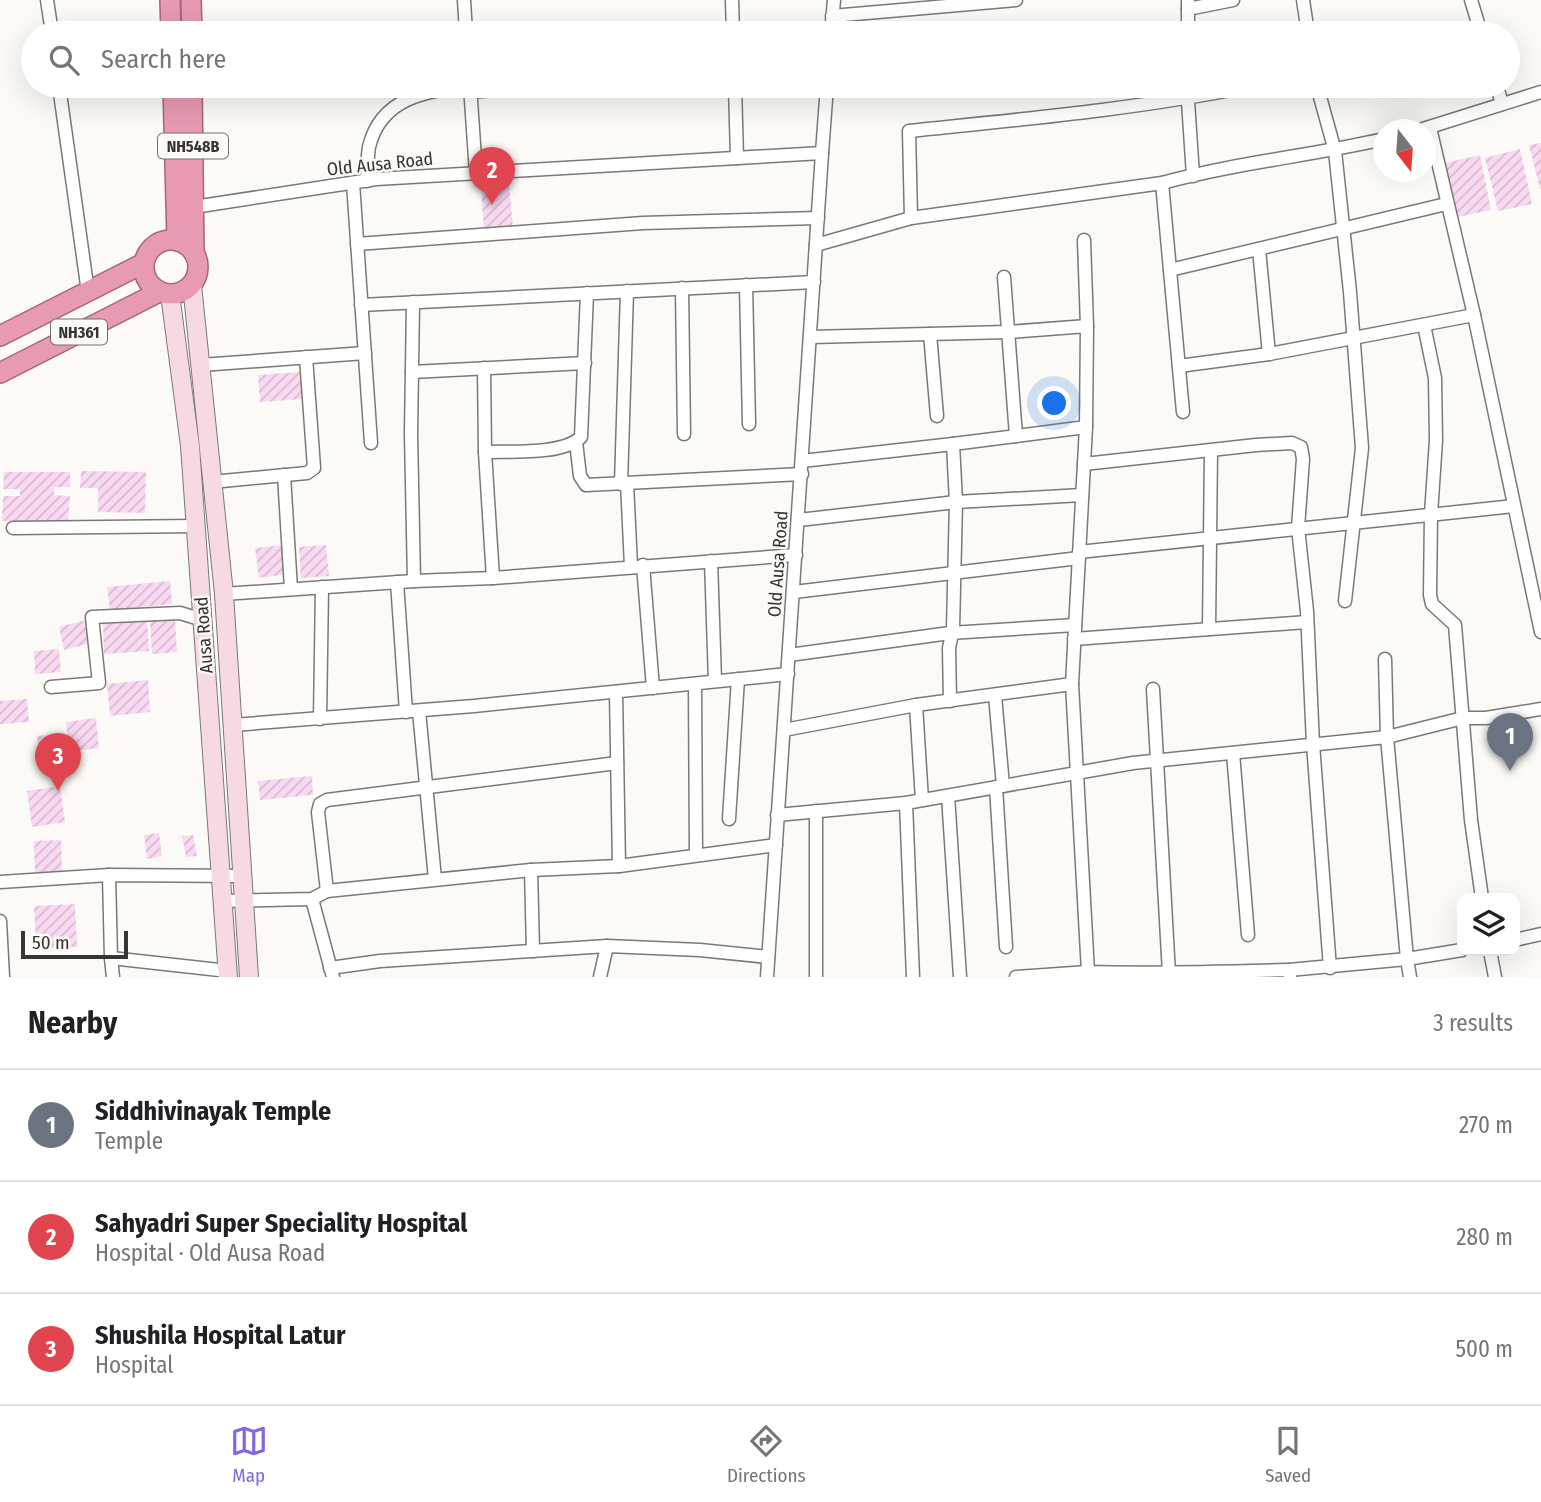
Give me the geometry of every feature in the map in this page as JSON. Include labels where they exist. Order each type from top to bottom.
[{"type":"highway","points":[[170,0],[171,21]]},
{"type":"highway","points":[[191,0],[192,21]]},
{"type":"highway","points":[[173,98],[177,241]]},
{"type":"highway","name":"NH548B","points":[[192,98],[194,207]]},
{"type":"highway","points":[[165,293],[182,292],[192,285],[197,275],[194,207]]},
{"type":"highway","points":[[144,263],[148,253],[156,245],[177,241],[187,245],[194,253]]},
{"type":"highway","name":"NH361","points":[[0,336],[144,263]]},
{"type":"highway","name":"Ausa Road","points":[[144,263],[145,275],[150,285],[165,293]]},
{"type":"highway","name":"NH361","points":[[0,373],[165,293]]},
{"type":"main road","points":[[192,285],[224,594],[249,977]]},
{"type":"main road","name":"Ausa Road","points":[[165,293],[190,446],[228,974]]},
{"type":"street","points":[[47,0],[50,21]]},
{"type":"street","points":[[464,0],[465,21]]},
{"type":"street","points":[[732,0],[733,21]]},
{"type":"street","points":[[832,21],[834,0]]},
{"type":"street","points":[[832,16],[1016,0]]},
{"type":"street","points":[[1188,5],[1233,0]]},
{"type":"street","points":[[1303,0],[1306,21]]},
{"type":"street","points":[[1471,0],[1477,21]]},
{"type":"street","points":[[1436,126],[1541,92]]},
{"type":"street","points":[[61,98],[88,292]]},
{"type":"street","points":[[368,181],[369,148],[386,113],[411,98]]},
{"type":"street","points":[[471,98],[476,173]]},
{"type":"street","points":[[735,98],[737,158]]},
{"type":"street","name":"Old Ausa Road","points":[[767,977],[826,98]]},
{"type":"street","points":[[911,218],[909,131],[1072,114],[1156,98]]},
{"type":"street","points":[[1187,98],[1193,176]]},
{"type":"street","points":[[1320,98],[1335,150],[1362,448],[1345,601]]},
{"type":"street","points":[[1500,98],[1502,104]]},
{"type":"street","points":[[816,245],[911,218],[1162,183],[1373,141]]},
{"type":"street","name":"Old Ausa Road","points":[[194,207],[368,181],[822,153]]},
{"type":"street","points":[[1436,166],[1474,315],[1541,632]]},
{"type":"street","points":[[353,183],[371,443]]},
{"type":"street","points":[[1162,183],[1183,412]]},
{"type":"street","points":[[1170,271],[1446,204]]},
{"type":"street","points":[[357,244],[643,223],[818,218]]},
{"type":"street","points":[[1084,240],[1086,427],[1072,684],[1088,972]]},
{"type":"street","points":[[1259,249],[1269,355]]},
{"type":"street","points":[[1004,277],[1016,436]]},
{"type":"street","points":[[361,305],[814,282]]},
{"type":"street","points":[[746,285],[749,424]]},
{"type":"street","points":[[682,288],[684,435]]},
{"type":"street","points":[[627,291],[624,484],[653,688]]},
{"type":"street","points":[[485,452],[552,449],[576,442],[581,437],[587,293]]},
{"type":"street","points":[[413,302],[411,434],[414,581]]},
{"type":"street","points":[[1179,366],[1269,355],[1474,315]]},
{"type":"street","points":[[1424,325],[1435,378],[1436,440],[1431,514],[1430,596],[1432,604],[1455,625],[1471,820],[1481,893]]},
{"type":"street","points":[[810,337],[1008,332],[1087,326]]},
{"type":"street","points":[[930,334],[937,416]]},
{"type":"street","points":[[201,365],[365,353]]},
{"type":"street","points":[[212,482],[312,471],[315,463],[306,357]]},
{"type":"street","points":[[412,372],[585,363]]},
{"type":"street","points":[[484,369],[485,452],[493,578]]},
{"type":"street","points":[[576,442],[586,485],[624,484],[802,467],[1086,427]]},
{"type":"street","points":[[1084,464],[1292,443],[1301,447],[1303,459],[1298,528],[1307,622],[1313,744],[1330,968]]},
{"type":"street","points":[[950,701],[948,648],[953,629],[956,502],[953,444]]},
{"type":"street","points":[[1209,629],[1211,451]]},
{"type":"street","points":[[284,475],[291,589]]},
{"type":"street","points":[[799,520],[956,502],[1082,495]]},
{"type":"street","points":[[793,592],[954,574],[1210,538],[1514,506]]},
{"type":"street","points":[[13,528],[196,526]]},
{"type":"street","points":[[224,594],[493,578],[796,555]]},
{"type":"street","points":[[711,561],[716,681]]},
{"type":"street","points":[[397,582],[435,879]]},
{"type":"street","points":[[320,719],[322,587]]},
{"type":"street","points":[[51,687],[99,683],[92,617],[180,613],[203,620]]},
{"type":"street","points":[[1074,639],[1307,622]]},
{"type":"street","points":[[789,654],[950,633],[1075,625]]},
{"type":"street","points":[[1385,659],[1387,737],[1410,977]]},
{"type":"street","points":[[233,725],[412,711],[788,674]]},
{"type":"street","points":[[729,819],[738,679]]},
{"type":"street","points":[[695,684],[696,856]]},
{"type":"street","points":[[784,730],[916,705],[1072,684]]},
{"type":"street","points":[[1153,689],[1169,974]]},
{"type":"street","points":[[616,692],[619,866]]},
{"type":"street","points":[[995,695],[1006,947]]},
{"type":"street","points":[[916,705],[922,800]]},
{"type":"street","points":[[777,815],[906,803],[1157,761],[1387,737],[1463,718],[1486,718],[1541,709]]},
{"type":"street","points":[[1233,752],[1248,935]]},
{"type":"street","points":[[327,891],[318,812],[320,804],[336,798],[617,763]]},
{"type":"street","points":[[948,796],[960,977]]},
{"type":"street","points":[[906,803],[913,977]]},
{"type":"street","points":[[816,811],[816,977]]},
{"type":"street","points":[[223,901],[312,899],[327,891],[531,870],[619,866],[776,845]]},
{"type":"street","points":[[531,870],[533,951]]},
{"type":"street","points":[[109,875],[113,977]]},
{"type":"street","points":[[0,882],[109,875],[243,876]]},
{"type":"street","points":[[312,899],[332,973],[380,961],[607,946],[700,950],[768,957]]},
{"type":"street","points":[[0,921],[3,977]]},
{"type":"street","points":[[1520,939],[1541,934]]},
{"type":"street","points":[[600,977],[607,946]]},
{"type":"street","points":[[1016,977],[1088,972],[1201,975],[1220,971],[1290,974],[1457,951]]},
{"type":"street","points":[[1491,956],[1495,977]]},
{"type":"street","points":[[111,958],[228,974]]},
{"type":"building","points":[[1541,143],[1541,189],[1540,189],[1529,145]]},
{"type":"building","points":[[1520,149],[1532,204],[1498,211],[1485,158]]},
{"type":"building","points":[[1480,155],[1491,210],[1458,217],[1445,163]]},
{"type":"building","points":[[508,173],[513,228],[484,230],[480,175]]},
{"type":"building","points":[[300,372],[302,399],[260,402],[258,375]]},
{"type":"building","points":[[81,471],[146,472],[145,513],[98,512],[98,488],[80,488]]},
{"type":"building","points":[[4,472],[70,472],[70,487],[54,487],[54,495],[70,496],[68,521],[2,521],[3,496],[20,496],[20,489],[3,489]]},
{"type":"building","points":[[284,545],[287,574],[259,578],[255,548]]},
{"type":"building","points":[[326,545],[329,576],[301,578],[299,547]]},
{"type":"building","points":[[170,581],[172,604],[110,610],[107,587]]},
{"type":"building","points":[[147,618],[149,651],[104,654],[103,621]]},
{"type":"building","points":[[175,619],[177,652],[152,654],[150,621]]},
{"type":"building","points":[[86,620],[92,643],[64,650],[59,627]]},
{"type":"building","points":[[59,649],[61,672],[35,674],[34,651]]},
{"type":"building","points":[[148,680],[150,712],[110,716],[107,684]]},
{"type":"building","points":[[27,699],[29,722],[0,724],[0,701]]},
{"type":"building","points":[[96,718],[99,748],[69,752],[66,722]]},
{"type":"building","points":[[59,734],[60,752],[39,754],[37,736]]},
{"type":"building","points":[[312,776],[313,795],[260,800],[258,781]]},
{"type":"building","points":[[60,786],[65,822],[32,827],[27,791]]},
{"type":"building","points":[[159,833],[162,856],[147,859],[144,835]]},
{"type":"building","points":[[193,835],[197,856],[186,857],[182,836]]},
{"type":"building","points":[[61,840],[62,874],[35,875],[34,841]]},
{"type":"building","points":[[75,904],[77,947],[36,949],[34,906]]},
{"type":"place","name":"Sahyadri Super Speciality Hospital","points":[[492,205]]},
{"type":"place","name":"Siddhivinayak Temple","points":[[1510,771]]},
{"type":"place","name":"Shushila Hospital Latur","points":[[58,791]]}]
